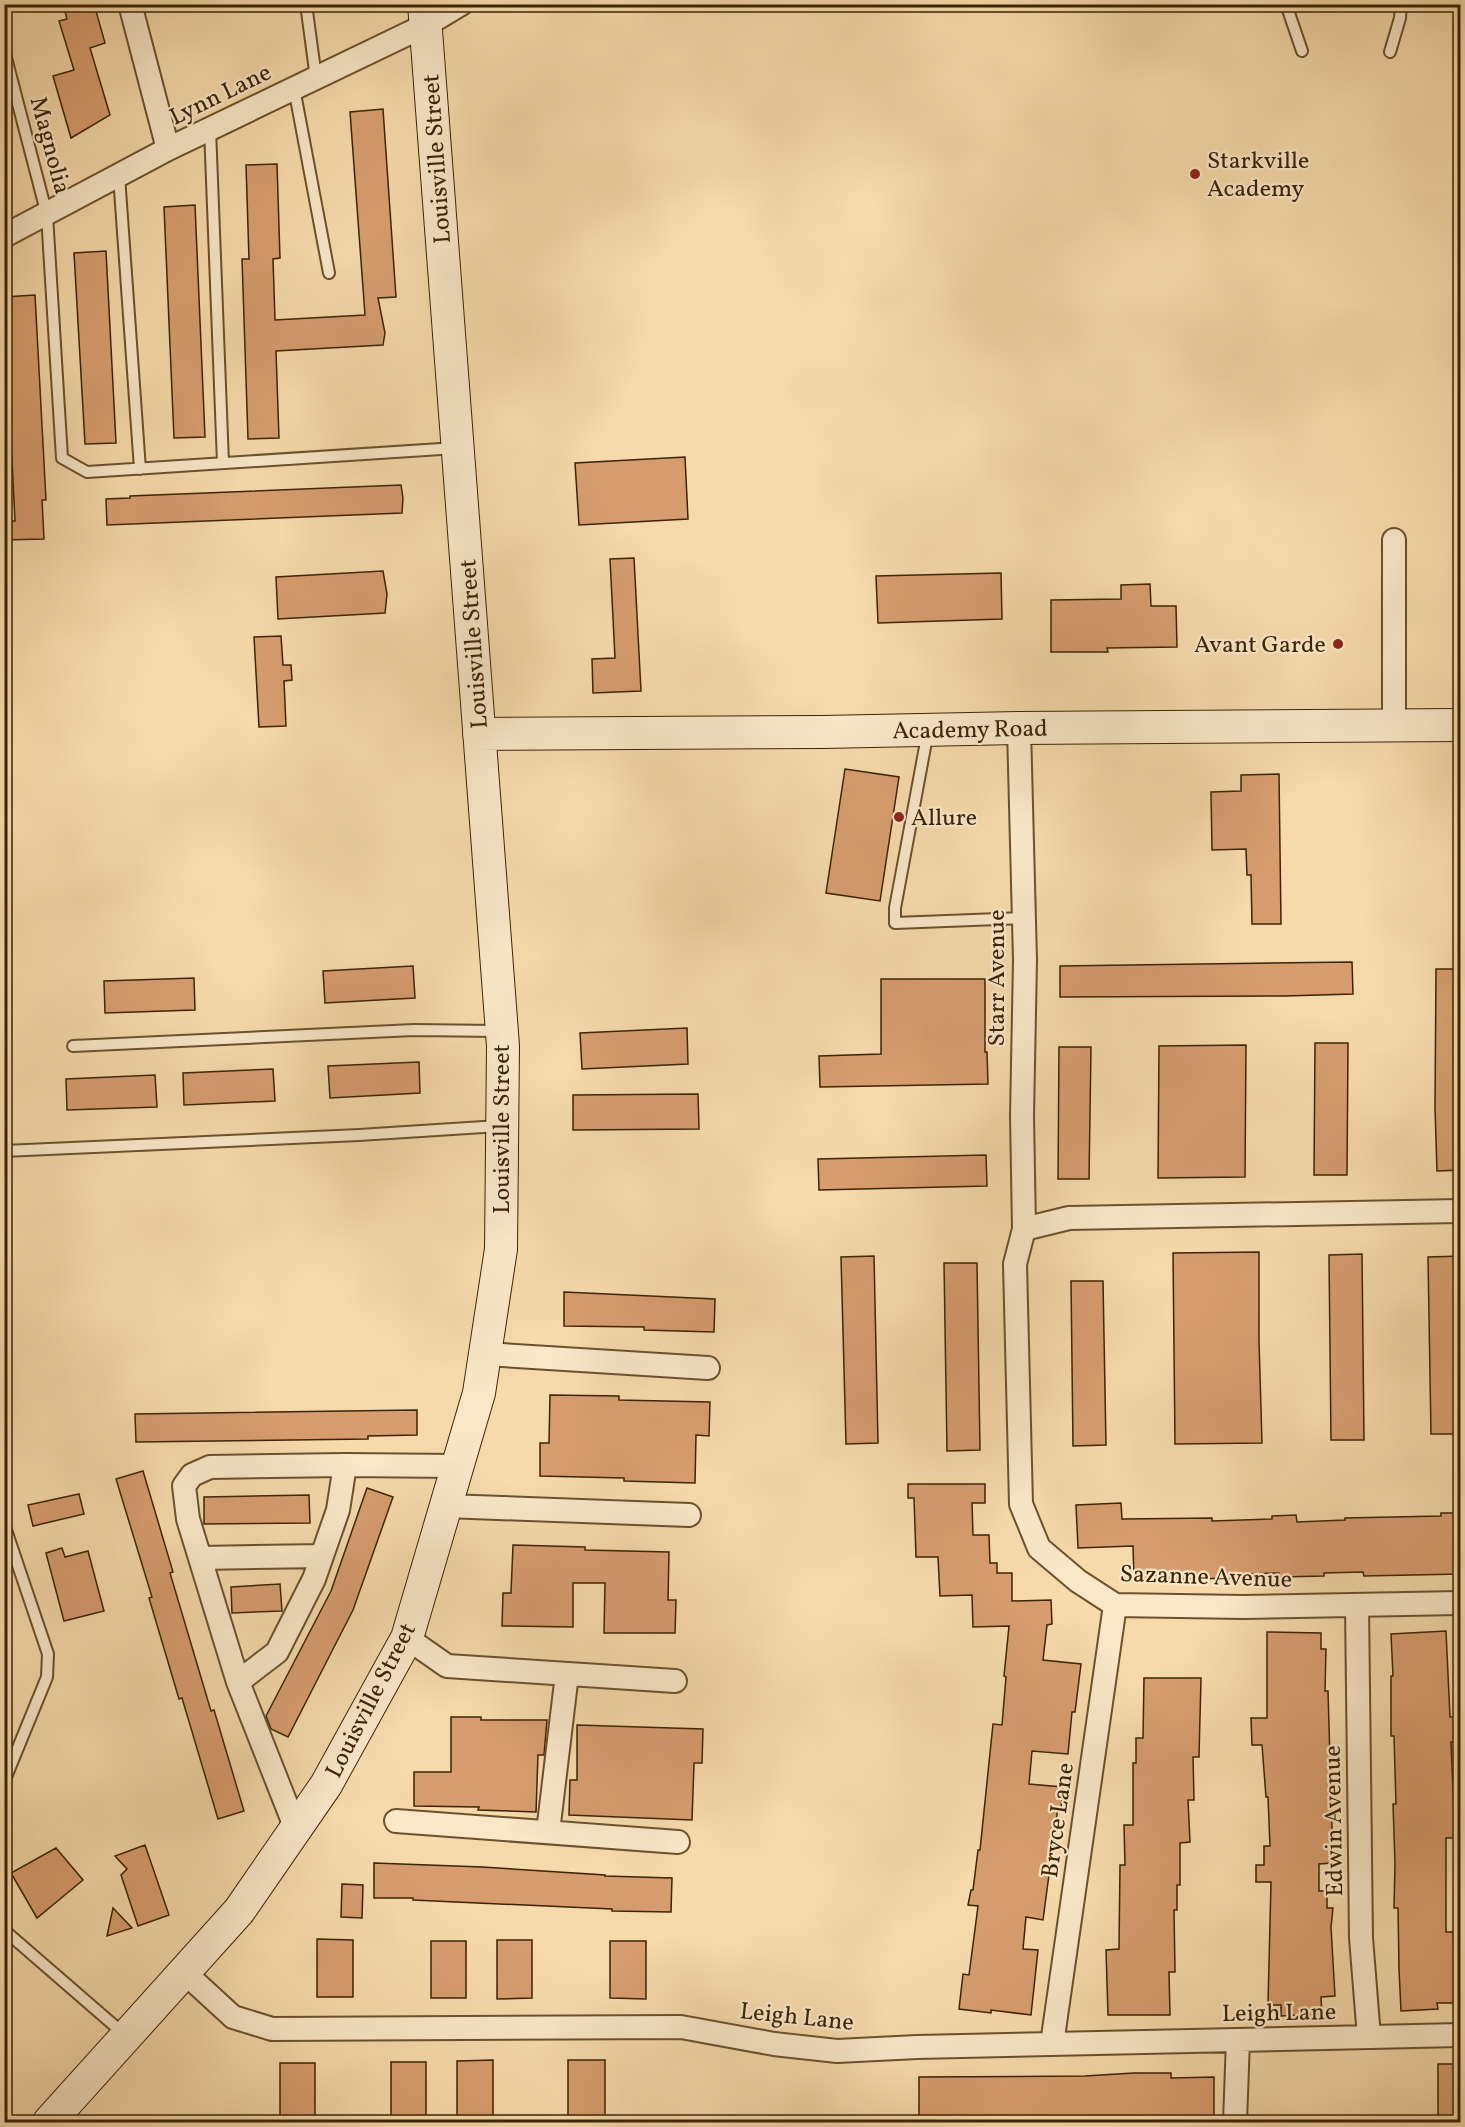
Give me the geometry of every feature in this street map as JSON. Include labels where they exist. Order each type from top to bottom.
[{"type":"main road","name":"Louisville Street","points":[[49,2122],[239,1911],[326,1785],[407,1638],[479,1393],[501,1249],[502,1031],[425,15]]},
{"type":"main road","name":"Academy Road","points":[[479,734],[1461,725]]},
{"type":"street","points":[[130,4],[168,149]]},
{"type":"street","name":"Lynn Lane","points":[[4,236],[168,149],[316,78],[425,15],[461,4]]},
{"type":"street","points":[[1394,540],[1394,725]]},
{"type":"street","name":"Starr Avenue","points":[[1019,728],[1024,918],[1022,1116],[1024,1229]]},
{"type":"street","points":[[1024,1229],[1069,1218],[1461,1211]]},
{"type":"street","name":"Sazanne Avenue","points":[[1024,1229],[1015,1264],[1021,1504],[1039,1548],[1078,1581],[1115,1605],[1244,1607],[1461,1603]]},
{"type":"street","points":[[485,1354],[708,1368]]},
{"type":"street","points":[[238,1682],[277,1652],[314,1579],[338,1510],[345,1465]]},
{"type":"street","points":[[296,1829],[238,1682],[188,1519],[184,1486],[192,1475],[210,1467],[457,1466]]},
{"type":"street","points":[[446,1506],[689,1515]]},
{"type":"street","points":[[200,1558],[322,1556]]},
{"type":"street","name":"Bryce Lane","points":[[1052,2044],[1115,1605]]},
{"type":"street","name":"Edwin Avenue","points":[[1357,1605],[1361,1938],[1369,2037]]},
{"type":"street","points":[[407,1638],[447,1666],[675,1681]]},
{"type":"street","points":[[548,1832],[567,1674]]},
{"type":"street","points":[[396,1821],[678,1842]]},
{"type":"street","name":"Leigh Lane","points":[[184,1972],[233,2017],[272,2028],[681,2027],[774,2044],[837,2051],[917,2047],[1461,2035]]},
{"type":"street","points":[[1235,2122],[1238,2040]]},
{"type":"lane","points":[[306,4],[316,78]]},
{"type":"lane","points":[[1286,4],[1302,51]]},
{"type":"lane","points":[[1390,52],[1400,18],[1401,4]]},
{"type":"lane","name":"Magnolia","points":[[4,50],[47,215],[62,459],[87,472],[140,469]]},
{"type":"lane","points":[[294,88],[329,273]]},
{"type":"lane","points":[[210,129],[223,463]]},
{"type":"lane","points":[[119,176],[140,469],[458,448]]},
{"type":"lane","points":[[928,730],[894,908],[895,923],[1024,918]]},
{"type":"lane","points":[[73,1046],[414,1030],[502,1031]]},
{"type":"lane","points":[[4,1151],[359,1135],[502,1126]]},
{"type":"lane","points":[[4,1524],[48,1654],[47,1677],[4,1782]]},
{"type":"lane","points":[[4,1930],[127,2036]]},
{"type":"building","points":[[63,4],[94,4],[105,43],[90,48],[110,115],[71,138],[53,76],[74,70],[59,21],[67,19]]},
{"type":"building","points":[[383,109],[396,297],[378,298],[385,333],[383,345],[276,351],[279,438],[248,439],[242,259],[249,259],[246,165],[277,164],[280,258],[273,259],[275,320],[365,315],[350,112]]},
{"type":"building","points":[[195,205],[205,437],[174,438],[164,207]]},
{"type":"building","points":[[106,251],[116,443],[85,444],[74,253]]},
{"type":"building","points":[[35,295],[46,500],[42,500],[44,539],[4,540],[4,521],[15,521],[4,297]]},
{"type":"building","points":[[685,457],[688,519],[579,525],[575,463]]},
{"type":"building","points":[[401,485],[402,513],[107,525],[106,499],[130,498],[130,496]]},
{"type":"building","points":[[634,558],[641,691],[593,693],[592,659],[615,658],[610,559]]},
{"type":"building","points":[[383,571],[387,594],[385,613],[278,619],[276,577]]},
{"type":"building","points":[[1001,573],[1002,619],[878,623],[876,576]]},
{"type":"building","points":[[1150,584],[1151,606],[1176,606],[1177,647],[1107,648],[1108,652],[1051,652],[1051,600],[1121,599],[1121,585]]},
{"type":"building","points":[[281,636],[283,665],[291,665],[292,680],[284,681],[286,726],[259,727],[254,637]]},
{"type":"building","points":[[845,769],[899,777],[880,901],[826,893]]},
{"type":"building","points":[[1279,774],[1281,924],[1252,924],[1251,875],[1247,875],[1246,849],[1212,850],[1211,792],[1241,791],[1241,775]]},
{"type":"building","points":[[1352,962],[1353,994],[1060,997],[1060,966]]},
{"type":"building","points":[[413,966],[415,998],[325,1003],[323,971]]},
{"type":"building","points":[[1436,969],[1461,969],[1461,1170],[1437,1171]]},
{"type":"building","points":[[194,978],[195,1010],[105,1013],[104,981]]},
{"type":"building","points":[[881,979],[985,979],[985,1052],[987,1052],[988,1084],[820,1087],[819,1056],[881,1054]]},
{"type":"building","points":[[687,1028],[688,1064],[582,1069],[580,1033]]},
{"type":"building","points":[[1315,1043],[1348,1043],[1347,1175],[1314,1175]]},
{"type":"building","points":[[1246,1045],[1245,1177],[1158,1178],[1159,1046]]},
{"type":"building","points":[[1059,1047],[1091,1047],[1089,1179],[1058,1179]]},
{"type":"building","points":[[419,1062],[420,1093],[330,1098],[328,1066]]},
{"type":"building","points":[[273,1069],[275,1101],[184,1105],[183,1073]]},
{"type":"building","points":[[155,1075],[157,1107],[67,1110],[66,1079]]},
{"type":"building","points":[[698,1094],[699,1129],[573,1130],[573,1095]]},
{"type":"building","points":[[986,1155],[987,1186],[819,1190],[818,1159]]},
{"type":"building","points":[[1259,1252],[1262,1443],[1175,1444],[1173,1253]]},
{"type":"building","points":[[1362,1254],[1364,1440],[1331,1440],[1329,1255]]},
{"type":"building","points":[[874,1256],[878,1443],[846,1444],[841,1257]]},
{"type":"building","points":[[1461,1256],[1461,1434],[1431,1434],[1428,1257]]},
{"type":"building","points":[[944,1263],[977,1263],[980,1450],[947,1451]]},
{"type":"building","points":[[1071,1281],[1103,1281],[1106,1445],[1073,1446]]},
{"type":"building","points":[[564,1292],[715,1299],[714,1332],[644,1330],[644,1327],[564,1326]]},
{"type":"building","points":[[550,1395],[619,1396],[619,1400],[710,1402],[709,1436],[696,1435],[695,1483],[540,1476],[540,1443],[549,1443]]},
{"type":"building","points":[[417,1410],[417,1435],[368,1436],[368,1439],[136,1442],[135,1414]]},
{"type":"building","points":[[143,1471],[173,1572],[170,1573],[211,1711],[214,1710],[244,1811],[218,1819],[182,1698],[179,1699],[149,1598],[152,1597],[116,1479]]},
{"type":"building","points":[[908,1484],[985,1484],[985,1503],[972,1503],[973,1535],[989,1535],[990,1563],[997,1563],[997,1573],[1012,1573],[1012,1601],[1051,1600],[1052,1624],[1047,1625],[1043,1660],[1081,1664],[1075,1712],[1072,1712],[1068,1754],[1032,1751],[1029,1784],[1063,1787],[1061,1808],[1058,1807],[1043,1920],[1026,1917],[1023,1949],[1038,1950],[1031,2015],[959,2009],[963,1974],[969,1975],[978,1906],[968,1905],[971,1890],[973,1890],[978,1850],[980,1850],[993,1724],[1002,1725],[1009,1626],[973,1627],[972,1595],[940,1596],[938,1557],[916,1557],[914,1498],[908,1498]]},
{"type":"building","points":[[367,1488],[393,1497],[353,1610],[288,1737],[271,1729],[266,1716],[331,1591]]},
{"type":"building","points":[[79,1494],[84,1514],[33,1526],[28,1505]]},
{"type":"building","points":[[309,1495],[310,1523],[204,1524],[204,1497]]},
{"type":"building","points":[[1121,1503],[1122,1519],[1212,1518],[1212,1521],[1272,1519],[1272,1516],[1296,1515],[1297,1522],[1345,1520],[1345,1518],[1441,1516],[1441,1513],[1461,1513],[1461,1574],[1364,1576],[1363,1572],[1279,1577],[1279,1573],[1240,1574],[1240,1578],[1134,1580],[1133,1546],[1078,1548],[1076,1505]]},
{"type":"building","points":[[513,1545],[669,1552],[668,1600],[676,1600],[675,1633],[604,1633],[605,1583],[573,1583],[573,1627],[502,1626],[503,1593],[511,1593]]},
{"type":"building","points":[[62,1548],[65,1557],[88,1551],[104,1611],[64,1621],[46,1553]]},
{"type":"building","points":[[280,1584],[282,1611],[232,1613],[231,1587]]},
{"type":"building","points":[[1446,1631],[1450,1717],[1454,1717],[1455,1742],[1451,1742],[1455,1838],[1446,1838],[1446,1932],[1455,1932],[1455,1982],[1461,1982],[1461,2003],[1437,2003],[1438,2009],[1401,2011],[1398,1908],[1394,1908],[1393,1804],[1396,1804],[1394,1736],[1391,1736],[1391,1676],[1393,1676],[1391,1634]]},
{"type":"building","points":[[1267,1632],[1321,1633],[1321,1649],[1326,1649],[1325,1691],[1328,1691],[1333,1863],[1319,1864],[1319,1891],[1327,1891],[1327,1908],[1333,1908],[1331,1927],[1335,1996],[1321,1997],[1322,2014],[1281,2016],[1281,2005],[1268,2005],[1271,1882],[1256,1882],[1256,1865],[1264,1865],[1264,1846],[1270,1846],[1268,1797],[1266,1797],[1262,1745],[1252,1745],[1251,1718],[1267,1718]]},
{"type":"building","points":[[1144,1678],[1201,1678],[1199,1757],[1193,1757],[1194,1800],[1188,1800],[1190,1842],[1180,1843],[1180,1885],[1177,1885],[1177,1910],[1174,1910],[1175,1972],[1169,1972],[1170,2015],[1108,2015],[1106,1950],[1119,1949],[1120,1865],[1125,1865],[1124,1825],[1133,1825],[1133,1763],[1136,1763],[1136,1738],[1143,1738]]},
{"type":"building","points":[[451,1717],[481,1717],[481,1720],[547,1720],[544,1755],[538,1755],[536,1812],[478,1810],[479,1807],[414,1806],[414,1772],[451,1772]]},
{"type":"building","points":[[577,1725],[703,1729],[702,1763],[694,1763],[692,1820],[569,1815],[570,1780],[577,1780]]},
{"type":"building","points":[[145,1845],[169,1915],[138,1926],[121,1875],[127,1869],[115,1856]]},
{"type":"building","points":[[56,1848],[83,1880],[37,1918],[11,1873]]},
{"type":"building","points":[[374,1863],[672,1878],[671,1912],[612,1911],[612,1909],[413,1900],[413,1898],[374,1898]]},
{"type":"building","points":[[342,1884],[363,1885],[362,1918],[341,1917]]},
{"type":"building","points":[[113,1908],[132,1928],[107,1936]]},
{"type":"building","points":[[317,1939],[353,1940],[353,1997],[317,1997]]},
{"type":"building","points":[[497,1940],[532,1940],[532,1998],[497,1999]]},
{"type":"building","points":[[431,1941],[466,1941],[466,1998],[431,1998]]},
{"type":"building","points":[[610,1941],[646,1941],[646,1999],[610,1998]]},
{"type":"building","points":[[493,2060],[493,2118],[457,2118],[457,2061]]},
{"type":"building","points":[[568,2060],[605,2060],[605,2117],[568,2117]]},
{"type":"building","points":[[391,2062],[426,2062],[426,2119],[391,2119]]},
{"type":"building","points":[[280,2063],[315,2063],[315,2120],[280,2120]]},
{"type":"building","points":[[1438,2064],[1461,2064],[1461,2122],[1438,2122]]},
{"type":"building","points":[[1171,2073],[1171,2078],[1214,2077],[1214,2122],[919,2122],[919,2077],[1085,2076]]},
{"type":"place","name":"Starkville Academy","points":[[1195,174]]},
{"type":"place","name":"Avant Garde","points":[[1338,644]]},
{"type":"place","name":"Allure","points":[[899,817]]}]
